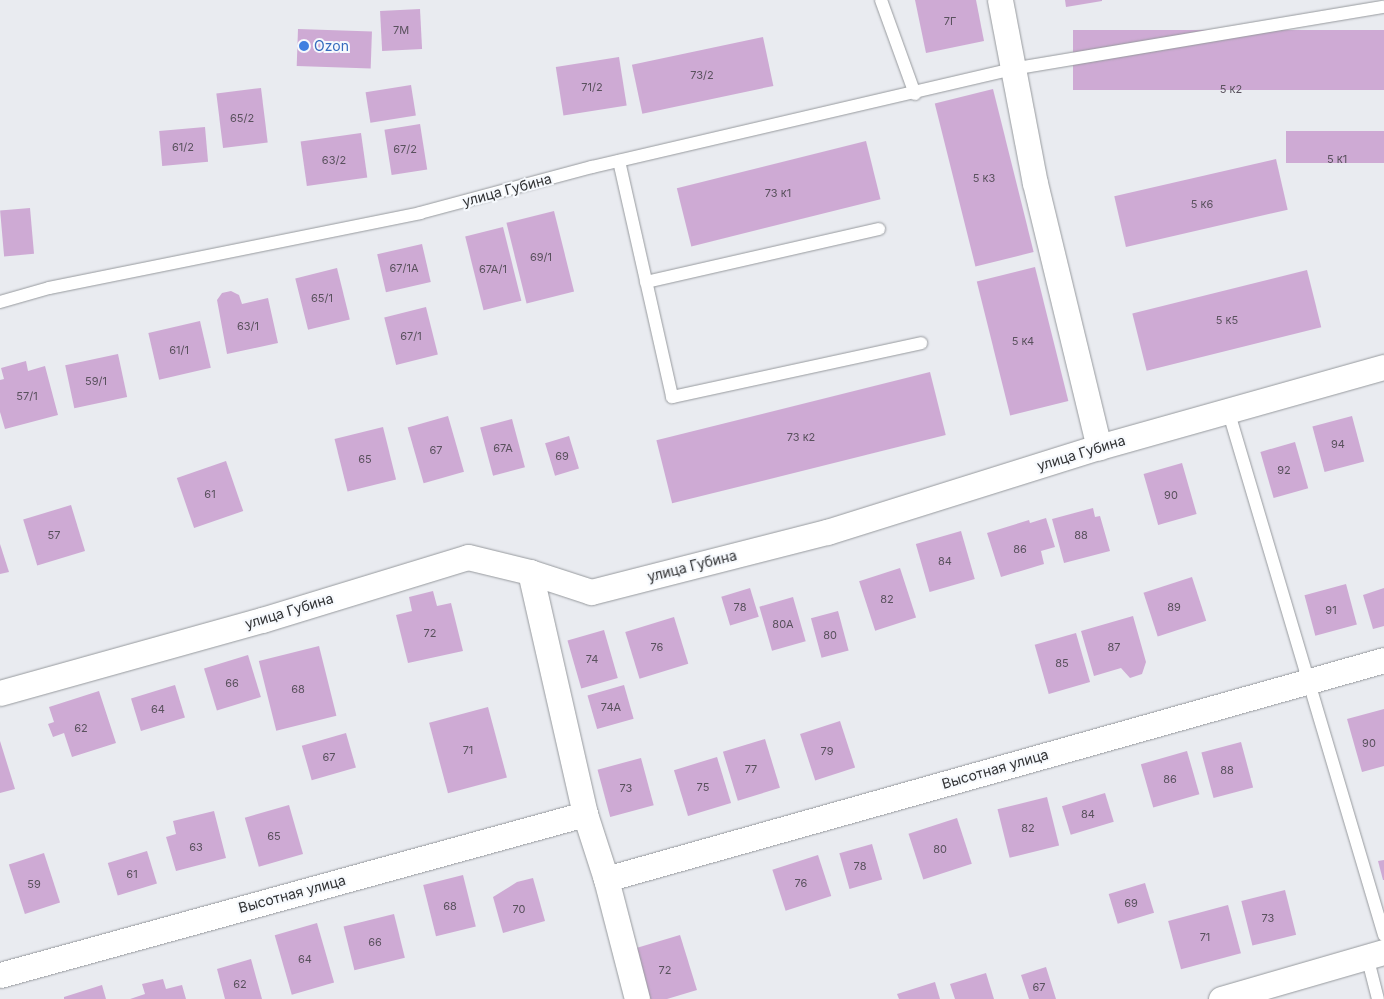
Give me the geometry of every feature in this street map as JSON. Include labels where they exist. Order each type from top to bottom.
[{"type":"street","points":[[1000,0],[1035,183],[1099,447]]},
{"type":"street","name":"улица Губина","points":[[0,693],[262,620],[468,558],[530,572],[591,592],[827,532],[1099,447],[1384,367]]},
{"type":"street","points":[[530,572],[585,814],[606,879],[637,999]]},
{"type":"street","name":"Высотная улица","points":[[606,879],[1384,660]]},
{"type":"street","name":"Высотная улица","points":[[0,975],[585,814]]},
{"type":"street","points":[[1221,999],[1376,954]]},
{"type":"lane","points":[[881,0],[914,94]]},
{"type":"lane","name":"улица Губина","points":[[0,302],[49,288],[420,213],[619,161],[1012,70],[1384,7]]},
{"type":"lane","points":[[619,161],[672,397],[921,343]]},
{"type":"lane","points":[[646,282],[879,229]]},
{"type":"lane","points":[[1228,410],[1384,935]]},
{"type":"lane","points":[[1376,954],[1378,999]]},
{"type":"building","points":[[915,0],[976,0],[984,41],[926,53]]},
{"type":"building","points":[[1065,0],[1102,0],[1102,1],[1066,7]]},
{"type":"building","points":[[420,9],[422,49],[382,51],[380,11]]},
{"type":"building","points":[[298,29],[372,32],[371,69],[297,66]]},
{"type":"building","points":[[1073,30],[1384,30],[1384,90],[1073,90]]},
{"type":"building","points":[[763,37],[773,86],[642,114],[632,65]]},
{"type":"building","points":[[619,57],[627,105],[563,115],[556,67]]},
{"type":"building","points":[[411,85],[416,116],[370,123],[366,92]]},
{"type":"building","points":[[261,88],[268,143],[223,148],[216,93]]},
{"type":"building","points":[[993,89],[1034,252],[975,267],[935,104]]},
{"type":"building","points":[[420,124],[427,169],[392,175],[384,130]]},
{"type":"building","points":[[205,127],[208,162],[162,166],[159,131]]},
{"type":"building","points":[[1286,131],[1384,131],[1384,163],[1286,163]]},
{"type":"building","points":[[361,133],[367,178],[307,186],[301,141]]},
{"type":"building","points":[[866,141],[881,199],[691,246],[677,188]]},
{"type":"building","points":[[1276,159],[1288,210],[1126,247],[1114,196]]},
{"type":"building","points":[[30,208],[34,254],[4,256],[0,211]]},
{"type":"building","points":[[554,211],[574,292],[527,303],[506,223]]},
{"type":"building","points":[[503,227],[521,301],[484,310],[465,236]]},
{"type":"building","points":[[422,244],[431,282],[386,292],[377,254]]},
{"type":"building","points":[[1035,267],[1068,401],[1010,415],[977,282]]},
{"type":"building","points":[[337,268],[350,319],[308,330],[295,278]]},
{"type":"building","points":[[1307,270],[1321,327],[1147,371],[1132,314]]},
{"type":"building","points":[[231,291],[239,295],[242,304],[268,298],[278,343],[227,354],[217,300],[222,293]]},
{"type":"building","points":[[426,307],[438,355],[396,365],[384,317]]},
{"type":"building","points":[[200,321],[211,368],[159,380],[148,333]]},
{"type":"building","points":[[118,354],[127,397],[74,408],[65,365]]},
{"type":"building","points":[[26,361],[28,371],[45,366],[58,415],[5,429],[0,412],[0,380],[4,379],[1,368]]},
{"type":"building","points":[[930,372],[946,435],[672,503],[656,440]]},
{"type":"building","points":[[448,416],[464,472],[424,483],[408,428]]},
{"type":"building","points":[[1352,416],[1364,461],[1325,472],[1312,427]]},
{"type":"building","points":[[512,419],[525,467],[493,476],[480,428]]},
{"type":"building","points":[[383,427],[396,479],[348,491],[334,439]]},
{"type":"building","points":[[569,436],[579,469],[555,476],[545,443]]},
{"type":"building","points":[[1295,442],[1308,488],[1274,498],[1260,452]]},
{"type":"building","points":[[226,461],[243,511],[194,528],[177,478]]},
{"type":"building","points":[[1182,463],[1197,514],[1158,525],[1144,474]]},
{"type":"building","points":[[71,505],[85,551],[37,566],[23,520]]},
{"type":"building","points":[[1093,508],[1095,517],[1100,516],[1110,551],[1064,563],[1052,519]]},
{"type":"building","points":[[1046,518],[1055,547],[1041,551],[1044,564],[1001,577],[987,533],[1029,520],[1030,523]]},
{"type":"building","points":[[961,531],[975,579],[930,592],[916,544]]},
{"type":"building","points":[[0,544],[9,572],[0,574]]},
{"type":"building","points":[[900,568],[916,617],[875,631],[859,581]]},
{"type":"building","points":[[1192,577],[1206,621],[1158,637],[1143,593]]},
{"type":"building","points":[[1346,584],[1357,625],[1315,636],[1304,595]]},
{"type":"building","points":[[750,588],[759,617],[730,625],[721,597]]},
{"type":"building","points":[[1384,588],[1384,626],[1373,629],[1363,595]]},
{"type":"building","points":[[433,591],[437,606],[451,603],[463,651],[408,663],[396,615],[412,611],[409,597]]},
{"type":"building","points":[[793,597],[806,641],[772,651],[759,607]]},
{"type":"building","points":[[838,611],[849,651],[822,658],[811,618]]},
{"type":"building","points":[[1133,616],[1146,662],[1142,674],[1130,678],[1121,668],[1094,676],[1081,631]]},
{"type":"building","points":[[674,617],[688,664],[640,679],[625,632]]},
{"type":"building","points":[[604,630],[618,678],[581,689],[567,640]]},
{"type":"building","points":[[1076,633],[1090,682],[1049,694],[1035,645]]},
{"type":"building","points":[[319,646],[336,716],[276,731],[259,661]]},
{"type":"building","points":[[248,655],[261,697],[217,711],[204,668]]},
{"type":"building","points":[[175,685],[185,718],[141,731],[131,698]]},
{"type":"building","points":[[624,685],[634,719],[597,729],[587,695]]},
{"type":"building","points":[[99,691],[116,743],[72,757],[64,733],[53,737],[48,724],[54,722],[49,707]]},
{"type":"building","points":[[488,707],[507,778],[448,793],[429,723]]},
{"type":"building","points":[[1384,709],[1384,766],[1362,772],[1347,719]]},
{"type":"building","points":[[840,721],[855,768],[815,781],[800,734]]},
{"type":"building","points":[[346,733],[356,768],[312,780],[302,746]]},
{"type":"building","points":[[765,739],[780,788],[738,801],[723,752]]},
{"type":"building","points":[[0,741],[15,789],[0,793]]},
{"type":"building","points":[[1241,742],[1253,787],[1214,798],[1201,753]]},
{"type":"building","points":[[1187,751],[1199,794],[1153,807],[1141,764]]},
{"type":"building","points":[[717,757],[731,803],[688,816],[674,770]]},
{"type":"building","points":[[641,758],[654,805],[610,817],[598,770]]},
{"type":"building","points":[[1105,793],[1114,822],[1071,835],[1062,806]]},
{"type":"building","points":[[1047,797],[1059,846],[1010,858],[998,809]]},
{"type":"building","points":[[289,805],[303,854],[259,867],[245,818]]},
{"type":"building","points":[[214,811],[226,858],[176,871],[166,837],[176,834],[173,821]]},
{"type":"building","points":[[957,818],[972,864],[923,879],[908,834]]},
{"type":"building","points":[[872,844],[882,880],[850,889],[839,853]]},
{"type":"building","points":[[147,851],[157,884],[118,896],[108,863]]},
{"type":"building","points":[[44,853],[60,902],[25,914],[9,864]]},
{"type":"building","points":[[818,855],[831,896],[786,911],[772,870]]},
{"type":"building","points":[[1384,860],[1384,880],[1383,880],[1378,861]]},
{"type":"building","points":[[463,875],[476,926],[436,936],[423,885]]},
{"type":"building","points":[[533,878],[545,921],[503,933],[493,897],[517,882]]},
{"type":"building","points":[[1145,883],[1154,913],[1118,924],[1109,894]]},
{"type":"building","points":[[1285,890],[1296,935],[1252,946],[1241,901]]},
{"type":"building","points":[[1228,905],[1241,953],[1181,969],[1168,921]]},
{"type":"building","points":[[394,914],[405,958],[354,970],[344,927]]},
{"type":"building","points":[[317,923],[334,983],[292,995],[275,935]]},
{"type":"building","points":[[680,935],[697,990],[667,999],[648,999],[633,949]]},
{"type":"building","points":[[251,959],[262,999],[225,999],[217,969]]},
{"type":"building","points":[[1046,967],[1056,999],[1029,999],[1021,975]]},
{"type":"building","points":[[986,973],[994,999],[955,999],[950,984]]},
{"type":"building","points":[[163,979],[166,989],[182,985],[186,999],[130,999],[145,994],[142,984]]},
{"type":"building","points":[[935,982],[940,999],[899,999],[897,994]]},
{"type":"building","points":[[102,985],[106,999],[64,999],[64,997]]},
{"type":"place","name":"Ozon","points":[[304,46]]}]
